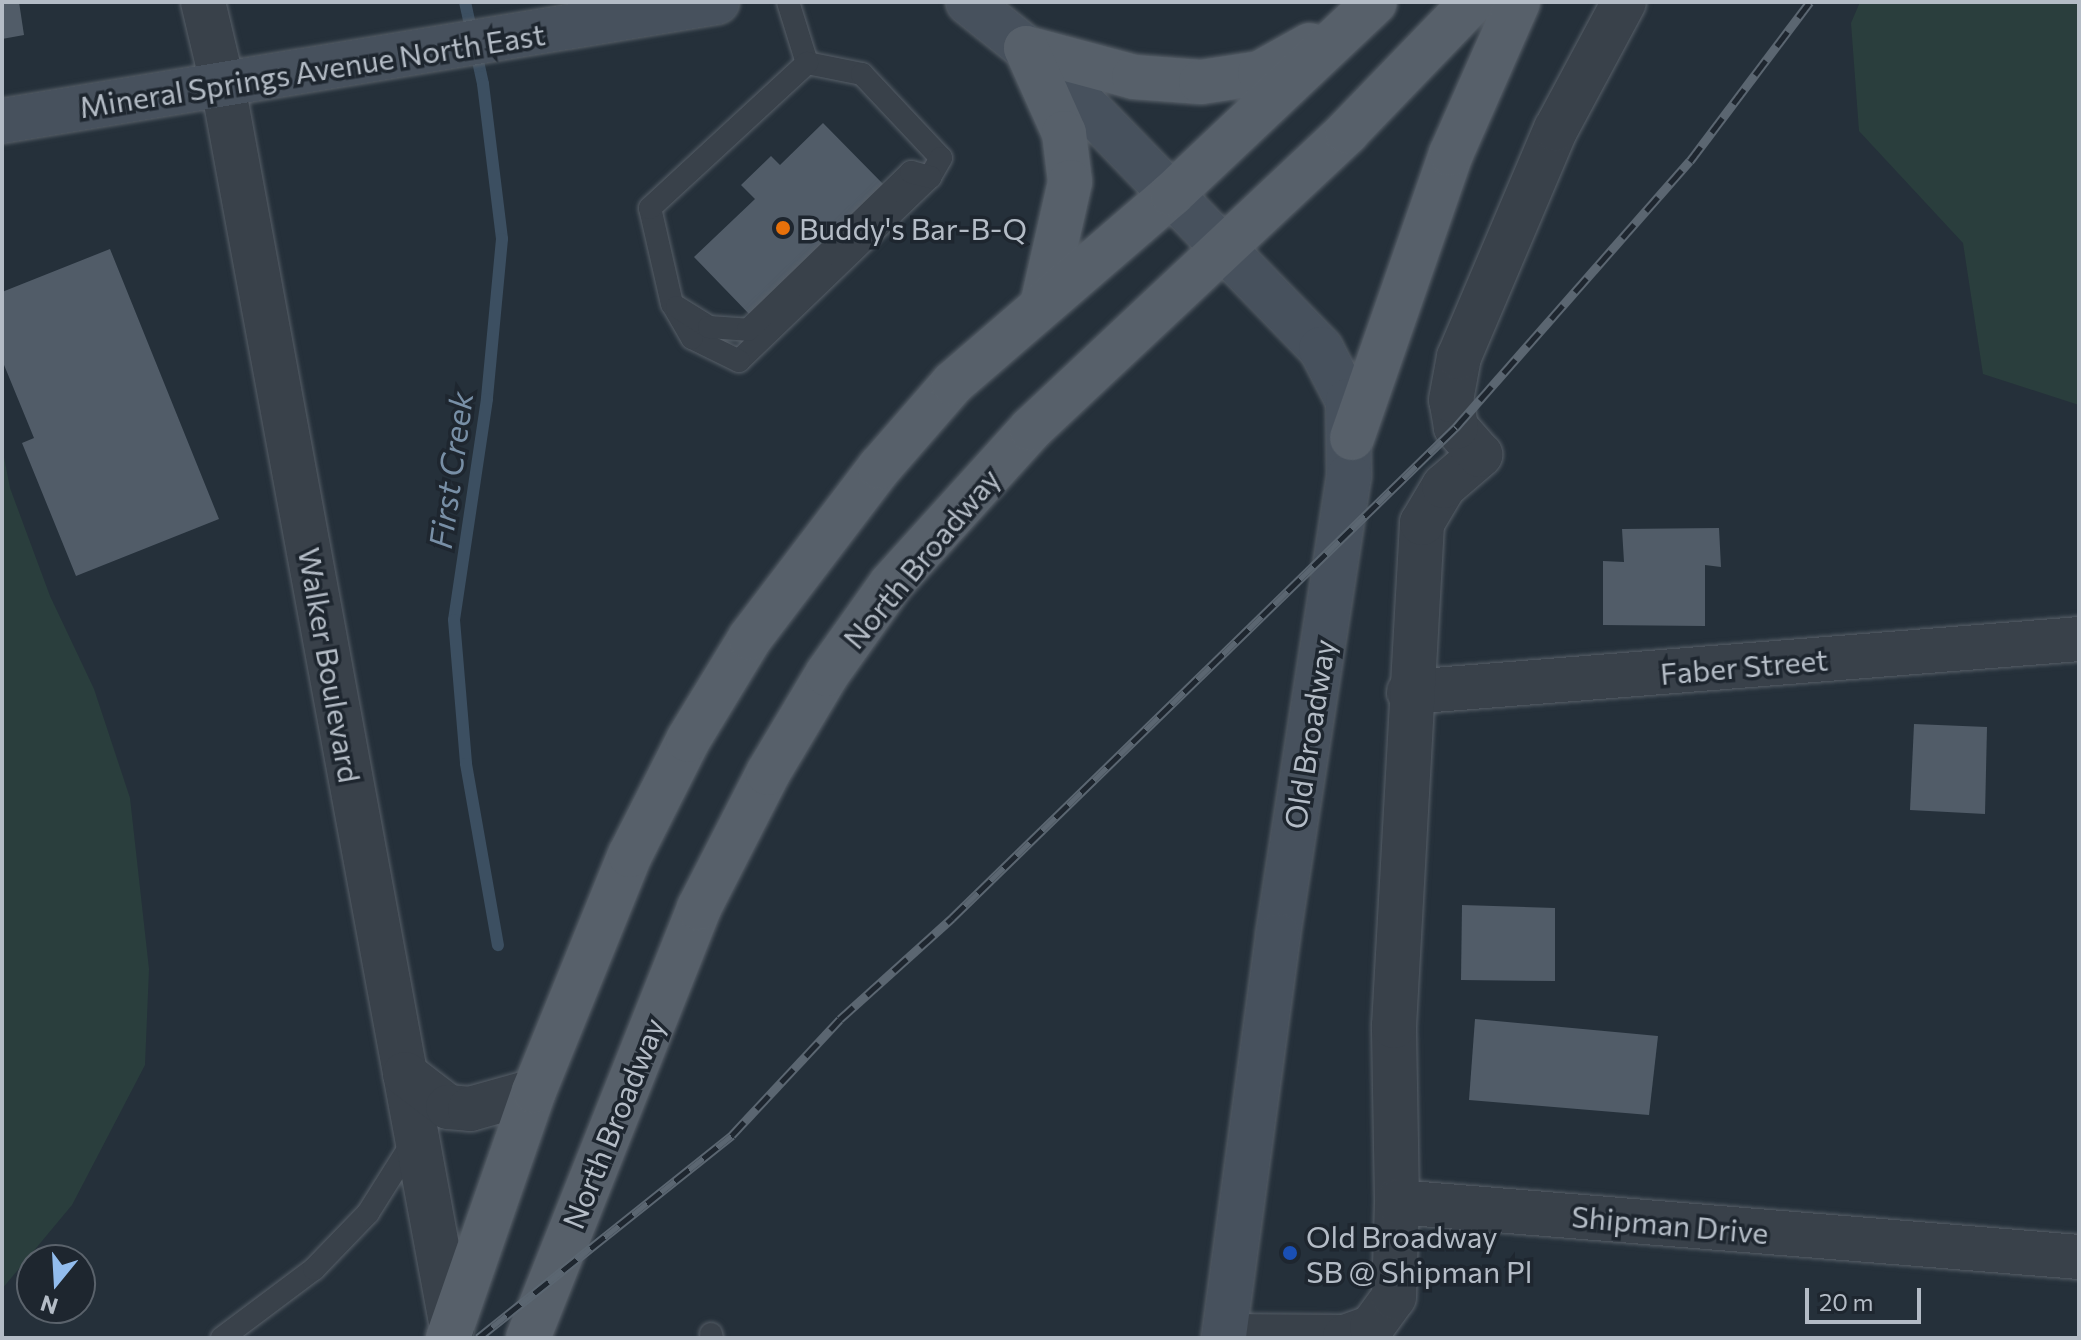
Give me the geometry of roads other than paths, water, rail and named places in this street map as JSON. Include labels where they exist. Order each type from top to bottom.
[{"type":"main road","name":"Mineral Springs Avenue North East","points":[[2,121],[717,2]]},
{"type":"main road","points":[[968,2],[1026,48],[1172,194]]},
{"type":"main road","name":"North Broadway","points":[[528,1338],[699,908],[768,773],[827,674],[891,584],[961,503],[1222,247],[1347,132],[1472,2]]},
{"type":"main road","points":[[1352,438],[1451,154],[1518,2]]},
{"type":"main road","points":[[1026,48],[1134,77],[1201,82],[1260,73],[1370,8]]},
{"type":"main road","points":[[450,1333],[534,1091],[630,855],[688,740],[750,638],[880,467],[953,383],[1043,301],[1172,194],[1370,8]]},
{"type":"main road","points":[[1026,48],[1064,133],[1070,182],[1043,301]]},
{"type":"main road","name":"Old Broadway","points":[[1172,194],[1321,349],[1348,401],[1352,438],[1224,1337]]},
{"type":"street","name":"Walker Boulevard","points":[[203,2],[223,86],[450,1333]]},
{"type":"street","points":[[1224,1337],[1345,1337],[1372,1327],[1394,1297],[1397,1202],[1394,1026],[1409,692],[1422,523],[1444,486],[1480,455],[1456,427],[1451,400],[1459,357],[1556,129],[1624,2]]},
{"type":"street","name":"Faber Street","points":[[1409,692],[2079,639]]},
{"type":"street","points":[[405,1074],[448,1107],[470,1109],[534,1091]]},
{"type":"street","name":"Shipman Drive","points":[[1397,1202],[2079,1257]]},
{"type":"lane","points":[[788,2],[807,63]]},
{"type":"lane","points":[[807,63],[862,74],[941,158],[930,177],[739,361],[692,338],[672,304],[650,208],[807,63]]},
{"type":"lane","points":[[672,304],[709,327],[748,330],[911,172],[930,177]]},
{"type":"lane","points":[[222,1338],[314,1269],[368,1213],[416,1135]]},
{"type":"waterway","name":"First Creek","points":[[465,2],[483,84],[502,239],[487,399],[454,620],[466,764],[498,945]]},
{"type":"railway","points":[[478,1338],[732,1135],[840,1019],[952,918],[1456,427],[1690,161],[1810,2]]},
{"type":"place","name":"Buddy's Bar-B-Q","points":[[783,228]]},
{"type":"place","name":"Old Broadway SB @ Shipman Pl","points":[[1290,1253]]}]
